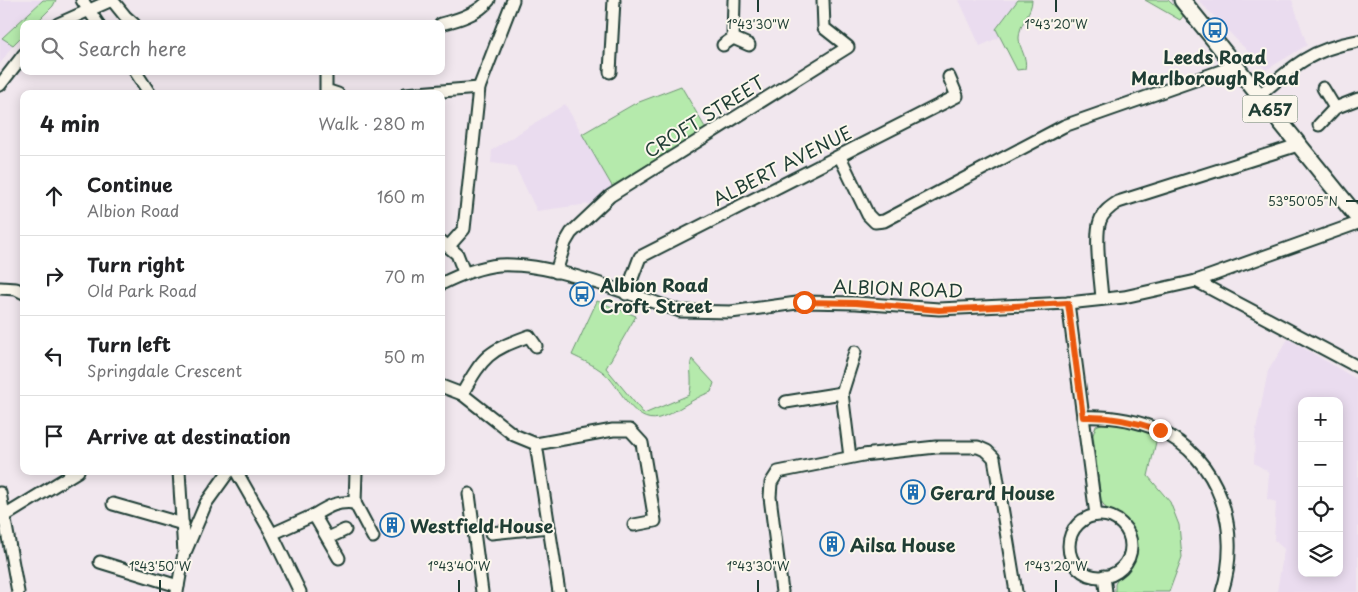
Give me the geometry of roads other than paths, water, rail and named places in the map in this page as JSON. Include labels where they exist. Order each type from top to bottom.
[{"type":"main road","name":"A657","points":[[1182,0],[1358,218]]},
{"type":"street","points":[[82,0],[95,20]]},
{"type":"street","points":[[67,20],[112,0],[130,20]]},
{"type":"street","points":[[445,23],[461,19],[484,6],[489,0]]},
{"type":"street","points":[[464,272],[457,254],[445,244],[464,229],[479,88],[513,0]]},
{"type":"street","points":[[611,72],[614,0]]},
{"type":"street","points":[[733,38],[734,0]]},
{"type":"street","name":"CROFT STREET","points":[[556,272],[565,242],[571,233],[610,196],[848,47],[824,28],[823,0]]},
{"type":"street","points":[[733,38],[748,45]]},
{"type":"street","points":[[723,45],[733,38]]},
{"type":"street","points":[[1260,95],[1308,56],[1325,47],[1358,41]]},
{"type":"street","points":[[0,85],[20,59]]},
{"type":"street","points":[[840,157],[868,215],[876,222],[884,221],[1064,126],[1235,66]]},
{"type":"street","points":[[138,75],[147,90]]},
{"type":"street","points":[[326,75],[326,90]]},
{"type":"street","name":"ALBERT AVENUE","points":[[626,294],[640,258],[957,96],[949,77]]},
{"type":"street","points":[[445,91],[479,88]]},
{"type":"street","points":[[1323,88],[1335,108]]},
{"type":"street","points":[[1319,125],[1335,108],[1358,99]]},
{"type":"street","points":[[1102,300],[1098,235],[1099,222],[1106,211],[1118,202],[1298,144]]},
{"type":"street","name":"ALBION ROAD","points":[[445,282],[464,272],[498,265],[540,267],[680,311],[697,313],[731,312],[804,302],[856,303],[939,310],[1068,303],[1124,298],[1196,281],[1358,223]]},
{"type":"street","points":[[1196,281],[1358,367]]},
{"type":"street","points":[[0,288],[20,291]]},
{"type":"street","points":[[1068,303],[1096,515]]},
{"type":"street","points":[[462,394],[484,357],[496,348],[531,331],[536,346]]},
{"type":"street","points":[[850,457],[842,393],[855,352]]},
{"type":"street","points":[[445,388],[462,394],[514,435],[536,444],[613,430],[630,430],[642,443],[655,521],[634,525]]},
{"type":"street","points":[[786,402],[842,393]]},
{"type":"street","points":[[1083,417],[1108,417],[1136,422],[1160,430],[1188,449],[1207,470],[1219,491],[1231,538],[1229,567],[1222,592]]},
{"type":"street","points":[[536,444],[559,592]]},
{"type":"street","points":[[782,592],[770,497],[774,476],[778,472],[804,465],[850,457],[961,446],[978,447],[987,451],[994,458],[1016,592]]},
{"type":"street","points":[[3,517],[71,475]]},
{"type":"street","points":[[100,562],[178,589],[184,553],[179,475]]},
{"type":"street","points":[[184,553],[206,503],[226,475]]},
{"type":"street","points":[[238,475],[272,534],[300,592]]},
{"type":"street","points":[[356,475],[355,503],[373,537]]},
{"type":"street","points":[[0,493],[4,547],[18,592]]},
{"type":"street","points":[[469,494],[482,592]]},
{"type":"street","points":[[272,534],[314,515],[332,504],[342,502],[355,503]]},
{"type":"street","points":[[113,504],[183,524]]},
{"type":"street","points":[[314,515],[338,558]]},
{"type":"street","points":[[1096,515],[1116,520],[1124,527],[1129,537],[1130,547],[1125,562],[1114,573],[1104,576],[1089,574],[1076,566],[1069,546],[1074,528],[1080,522],[1096,515]]},
{"type":"street","points":[[491,533],[549,527]]},
{"type":"street","points":[[328,538],[345,530]]},
{"type":"street","points":[[1104,576],[1106,592]]},
{"type":"place","name":"Leeds Road Marlborough Road","points":[[1215,30]]},
{"type":"place","name":"Albion Road Croft Street","points":[[582,294]]},
{"type":"place","name":"Gerard House","points":[[913,492]]},
{"type":"place","name":"Westfield House","points":[[392,525]]},
{"type":"place","name":"Ailsa House","points":[[832,544]]}]
